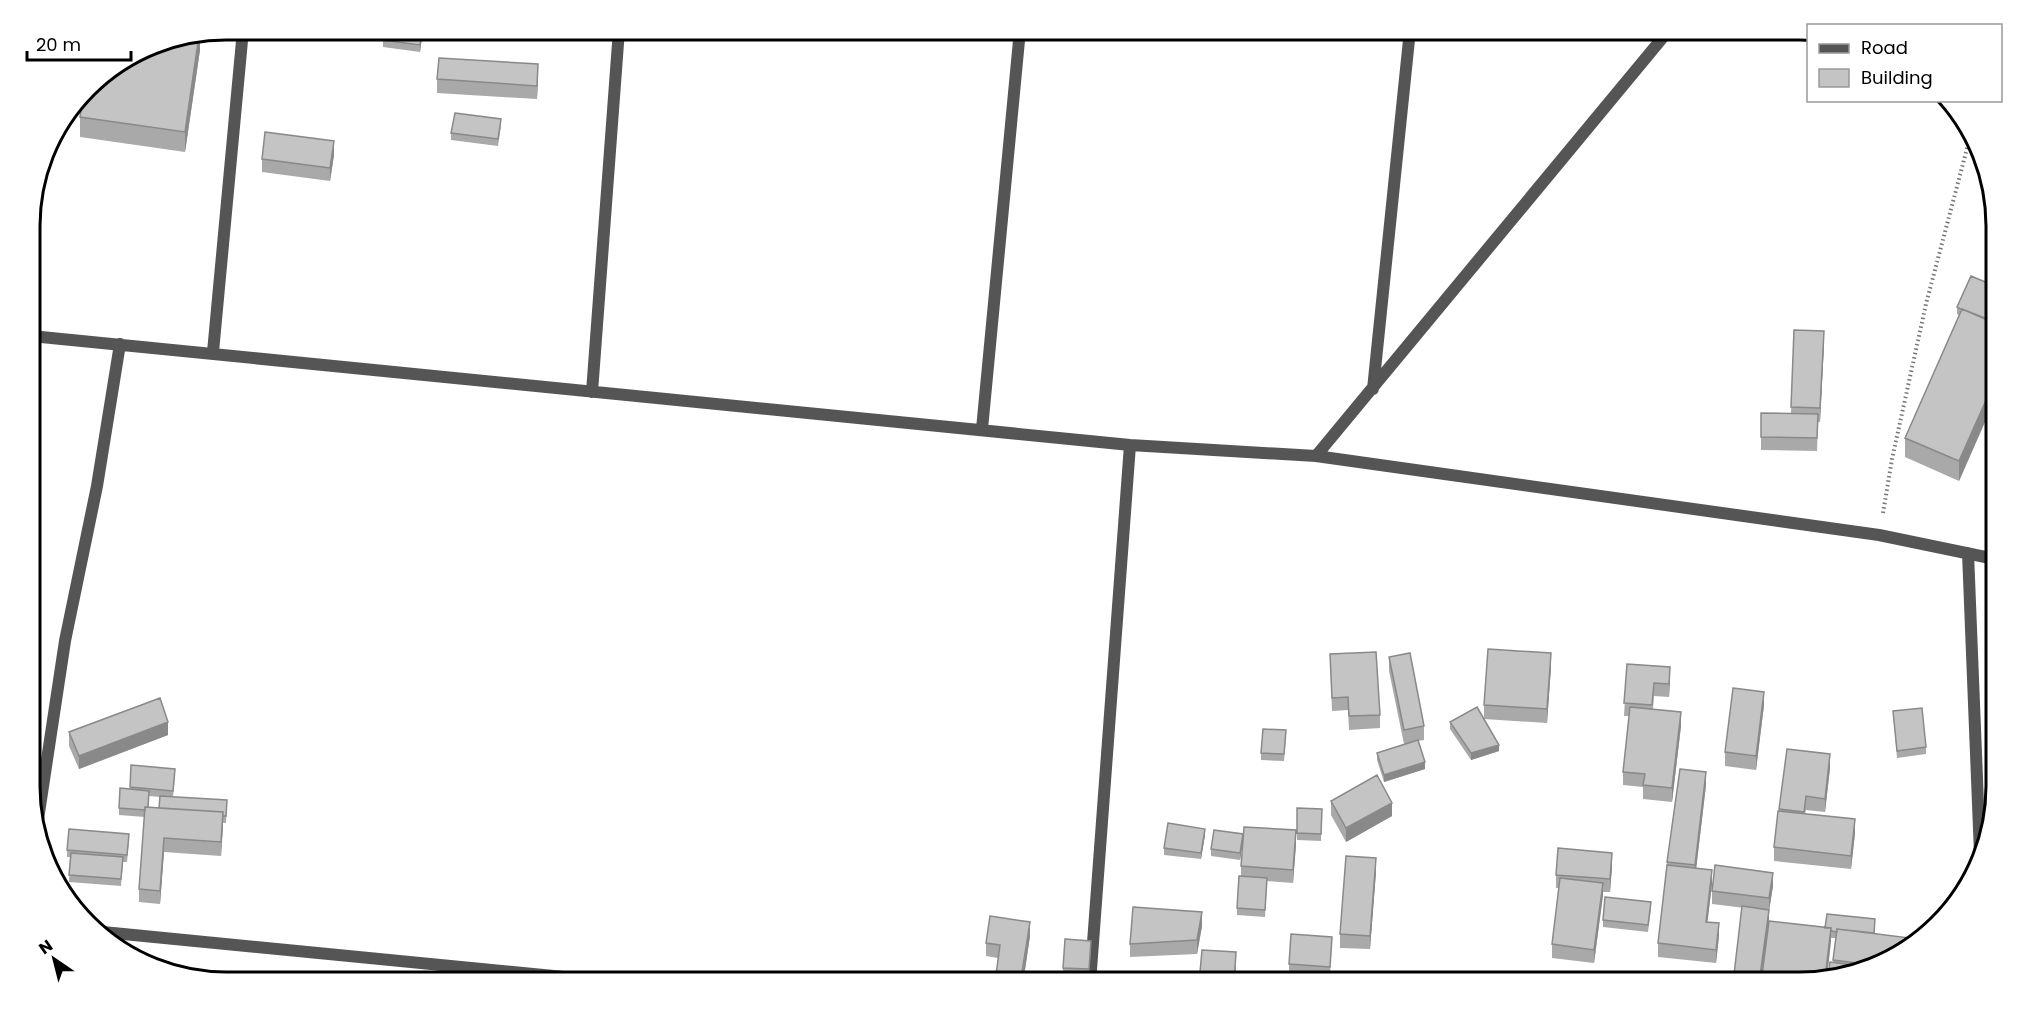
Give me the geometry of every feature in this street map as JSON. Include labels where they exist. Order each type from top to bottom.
[{"type":"street","points":[[213,352],[242,40]]},
{"type":"street","points":[[592,392],[618,40]]},
{"type":"street","points":[[982,429],[1019,40]]},
{"type":"street","points":[[1373,389],[1409,40]]},
{"type":"street","points":[[1316,456],[1661,40]]},
{"type":"street","points":[[41,337],[213,352],[1130,445],[1316,456],[1880,535],[1986,557]]},
{"type":"street","points":[[41,799],[65,641],[97,486],[120,344]]},
{"type":"street","points":[[1091,972],[1130,445]]},
{"type":"street","points":[[1968,553],[1979,833]]},
{"type":"street","points":[[112,933],[513,972]]},
{"type":"path","points":[[1880,535],[1892,459],[1926,304],[1968,149]]},
{"type":"building","points":[[383,40],[421,40],[420,45]]},
{"type":"building","points":[[198,43],[185,132],[80,117],[81,112],[95,95],[134,65],[167,50]]},
{"type":"building","points":[[439,58],[538,64],[537,86],[437,79]]},
{"type":"building","points":[[455,113],[501,119],[498,139],[451,133]]},
{"type":"building","points":[[265,132],[334,141],[330,168],[262,159]]},
{"type":"building","points":[[1971,276],[1986,282],[1986,319],[1957,307]]},
{"type":"building","points":[[1962,309],[1986,318],[1986,400],[1959,461],[1905,438]]},
{"type":"building","points":[[1794,330],[1824,331],[1820,408],[1791,407]]},
{"type":"building","points":[[1761,413],[1818,414],[1817,438],[1761,437]]},
{"type":"building","points":[[1488,649],[1551,653],[1547,709],[1484,705]]},
{"type":"building","points":[[1376,652],[1380,715],[1349,716],[1348,697],[1332,698],[1330,654]]},
{"type":"building","points":[[1410,653],[1424,726],[1404,730],[1389,657]]},
{"type":"building","points":[[1627,664],[1670,667],[1669,684],[1654,683],[1652,705],[1624,703]]},
{"type":"building","points":[[1733,688],[1764,692],[1756,756],[1725,752]]},
{"type":"building","points":[[160,698],[168,722],[79,756],[69,732]]},
{"type":"building","points":[[1477,707],[1499,745],[1471,753],[1450,722]]},
{"type":"building","points":[[1630,707],[1681,712],[1672,788],[1643,785],[1645,774],[1623,772]]},
{"type":"building","points":[[1922,708],[1926,747],[1897,751],[1893,711]]},
{"type":"building","points":[[1263,729],[1286,730],[1284,754],[1261,753]]},
{"type":"building","points":[[1418,740],[1425,762],[1384,775],[1377,753]]},
{"type":"building","points":[[1787,749],[1830,754],[1825,799],[1806,796],[1804,812],[1779,809]]},
{"type":"building","points":[[131,765],[175,769],[173,791],[130,787]]},
{"type":"building","points":[[1680,769],[1706,772],[1695,865],[1667,862]]},
{"type":"building","points":[[1377,775],[1392,803],[1346,828],[1331,801]]},
{"type":"building","points":[[120,788],[149,791],[148,807],[145,807],[145,810],[119,808]]},
{"type":"building","points":[[160,796],[227,800],[226,816],[223,816],[223,812],[159,808]]},
{"type":"building","points":[[145,807],[223,812],[221,842],[164,838],[160,891],[139,889]]},
{"type":"building","points":[[1297,808],[1322,809],[1321,834],[1297,833]]},
{"type":"building","points":[[1778,811],[1855,819],[1851,856],[1774,847]]},
{"type":"building","points":[[1168,823],[1205,829],[1201,853],[1164,848]]},
{"type":"building","points":[[1244,827],[1296,830],[1293,870],[1241,866]]},
{"type":"building","points":[[69,829],[129,834],[127,855],[67,850]]},
{"type":"building","points":[[1214,830],[1243,834],[1240,853],[1211,849]]},
{"type":"building","points":[[1558,848],[1612,853],[1610,879],[1556,875]]},
{"type":"building","points":[[71,853],[123,857],[121,879],[69,875]]},
{"type":"building","points":[[1346,856],[1376,858],[1370,936],[1340,934]]},
{"type":"building","points":[[1667,865],[1712,870],[1706,922],[1719,923],[1716,950],[1658,943]]},
{"type":"building","points":[[1715,865],[1773,873],[1769,898],[1712,891]]},
{"type":"building","points":[[1239,876],[1267,878],[1265,910],[1237,908]]},
{"type":"building","points":[[1560,878],[1603,883],[1594,950],[1552,944]]},
{"type":"building","points":[[1605,897],[1651,902],[1648,925],[1603,920]]},
{"type":"building","points":[[1742,906],[1769,910],[1761,972],[1734,972]]},
{"type":"building","points":[[1133,907],[1202,912],[1197,940],[1130,944]]},
{"type":"building","points":[[1827,914],[1875,919],[1874,933],[1837,929],[1837,932],[1831,931],[1831,928],[1825,928]]},
{"type":"building","points":[[990,916],[1030,922],[1022,972],[996,972],[1000,945],[986,943]]},
{"type":"building","points":[[1769,921],[1831,928],[1826,970],[1762,972]]},
{"type":"building","points":[[1837,929],[1907,938],[1882,953],[1859,963],[1833,960]]},
{"type":"building","points":[[1291,934],[1332,937],[1330,967],[1289,964]]},
{"type":"building","points":[[1065,939],[1091,941],[1089,969],[1063,968]]},
{"type":"building","points":[[1202,950],[1236,952],[1235,972],[1200,972]]},
{"type":"building","points":[[1830,962],[1852,965],[1835,969],[1829,970]]}]
